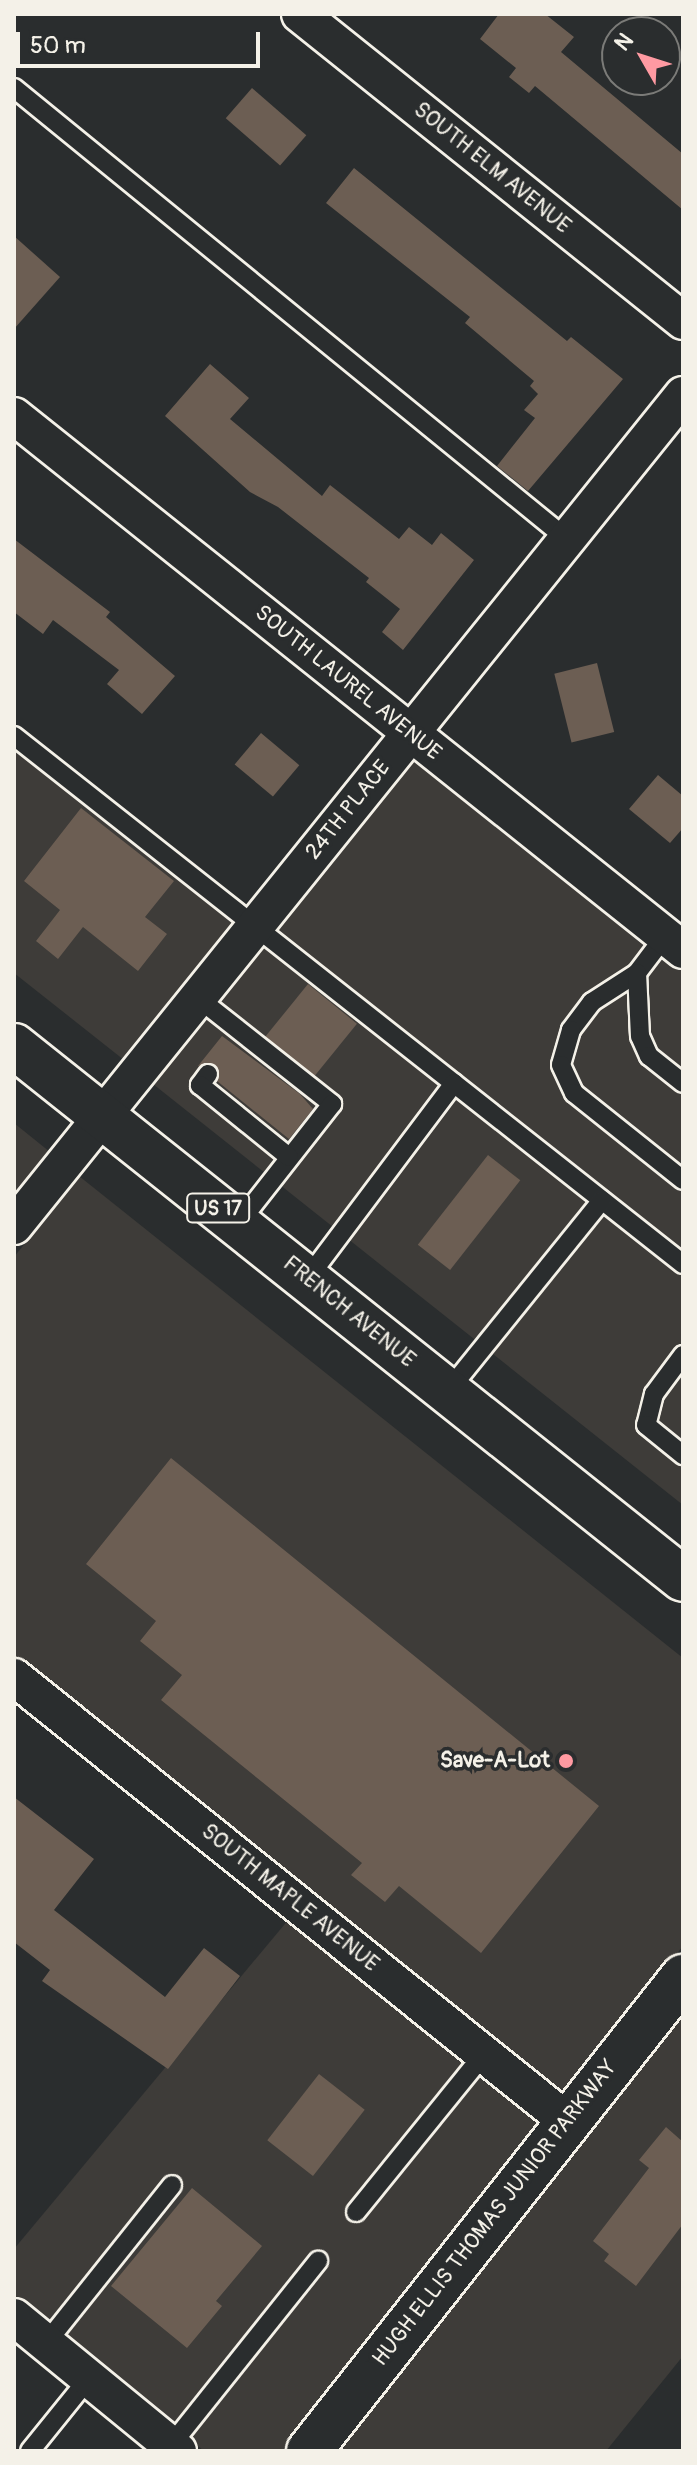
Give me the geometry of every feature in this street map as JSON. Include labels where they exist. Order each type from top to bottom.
[{"type":"main road","name":"FRENCH AVENUE","points":[[14,1046],[680,1571]]},
{"type":"main road","name":"HUGH ELLIS THOMAS JUNIOR PARKWAY","points":[[309,2451],[566,2120],[677,1993]]},
{"type":"street","name":"SOUTH ELM AVENUE","points":[[300,14],[683,321]]},
{"type":"street","name":"24TH PLACE","points":[[14,1226],[683,395]]},
{"type":"street","name":"SOUTH LAUREL AVENUE","points":[[14,416],[674,943]]},
{"type":"street","name":"SOUTH MAPLE AVENUE","points":[[14,1677],[566,2120]]},
{"type":"street","points":[[14,2317],[174,2448]]},
{"type":"lane","points":[[14,88],[567,539]]},
{"type":"lane","points":[[14,736],[683,1264]]},
{"type":"lane","points":[[674,943],[637,973],[592,1002],[571,1030],[561,1065],[574,1093],[683,1180]]},
{"type":"lane","points":[[637,973],[640,1036],[649,1056],[683,1083]]},
{"type":"lane","points":[[198,998],[237,1038],[288,1079],[332,1104],[238,1224]]},
{"type":"lane","points":[[208,1074],[200,1085],[227,1098],[255,1121],[289,1157]]},
{"type":"lane","points":[[307,1279],[454,1083]]},
{"type":"lane","points":[[448,1391],[602,1200]]},
{"type":"lane","points":[[681,1448],[646,1425],[654,1394],[683,1355]]},
{"type":"lane","points":[[356,2212],[484,2054]]},
{"type":"lane","points":[[46,2343],[172,2185]]},
{"type":"lane","points":[[174,2448],[318,2261]]},
{"type":"lane","points":[[30,2451],[89,2378]]},
{"type":"shaded area","points":[[14,729],[244,910],[124,1060],[14,973]]},
{"type":"shaded area","points":[[414,757],[683,972],[683,1505],[153,1084]]},
{"type":"shaded area","points":[[14,1123],[50,1152],[14,1196]]},
{"type":"shaded area","points":[[79,1176],[683,1658],[683,1946],[562,2095],[14,1656],[14,1257]]},
{"type":"shaded area","points":[[289,1919],[541,2122],[285,2451],[204,2451],[14,2295],[14,2249]]},
{"type":"shaded area","points":[[683,2006],[683,2356],[606,2451],[334,2451]]},
{"type":"building","points":[[499,14],[545,14],[574,37],[561,52],[601,85],[601,96],[614,96],[683,154],[683,210],[535,86],[529,93],[509,77],[516,68],[480,39]]},
{"type":"building","points":[[252,88],[306,135],[280,165],[226,118]]},
{"type":"building","points":[[354,168],[567,341],[571,337],[623,379],[528,491],[497,466],[535,418],[524,410],[538,394],[530,386],[534,381],[465,323],[470,317],[326,203]]},
{"type":"building","points":[[14,236],[60,277],[14,329]]},
{"type":"building","points":[[210,364],[249,398],[230,419],[322,496],[330,485],[399,539],[409,527],[432,545],[441,533],[474,560],[403,650],[382,632],[400,609],[366,582],[369,578],[278,507],[250,492],[165,416]]},
{"type":"building","points":[[14,539],[110,612],[106,617],[175,676],[142,714],[107,684],[119,670],[53,620],[43,634],[14,612]]},
{"type":"building","points":[[597,663],[614,732],[571,743],[554,674]]},
{"type":"building","points":[[261,733],[299,765],[273,797],[235,764]]},
{"type":"building","points":[[658,775],[683,796],[683,828],[670,843],[629,809]]},
{"type":"building","points":[[81,808],[174,881],[145,917],[167,934],[138,971],[83,927],[58,959],[36,941],[60,910],[24,881]]},
{"type":"building","points":[[308,984],[357,1024],[314,1076],[265,1037]]},
{"type":"building","points":[[222,1036],[300,1094],[313,1109],[289,1139],[217,1081],[216,1065],[198,1066]]},
{"type":"building","points":[[488,1155],[520,1180],[450,1270],[418,1245]]},
{"type":"building","points":[[171,1458],[599,1806],[481,1953],[399,1886],[385,1902],[351,1875],[362,1863],[161,1700],[182,1675],[140,1641],[156,1621],[86,1564]]},
{"type":"building","points":[[14,1797],[94,1859],[54,1910],[165,1997],[204,1948],[240,1976],[168,2069],[42,1981],[50,1970],[14,1942]]},
{"type":"building","points":[[319,2074],[365,2110],[313,2176],[267,2140]]},
{"type":"building","points":[[666,2127],[683,2142],[683,2224],[636,2286],[604,2261],[609,2254],[593,2241],[649,2168],[639,2160]]},
{"type":"building","points":[[192,2188],[262,2246],[216,2301],[222,2306],[187,2348],[111,2286]]},
{"type":"place","name":"Save-A-Lot","points":[[566,1761]]}]
